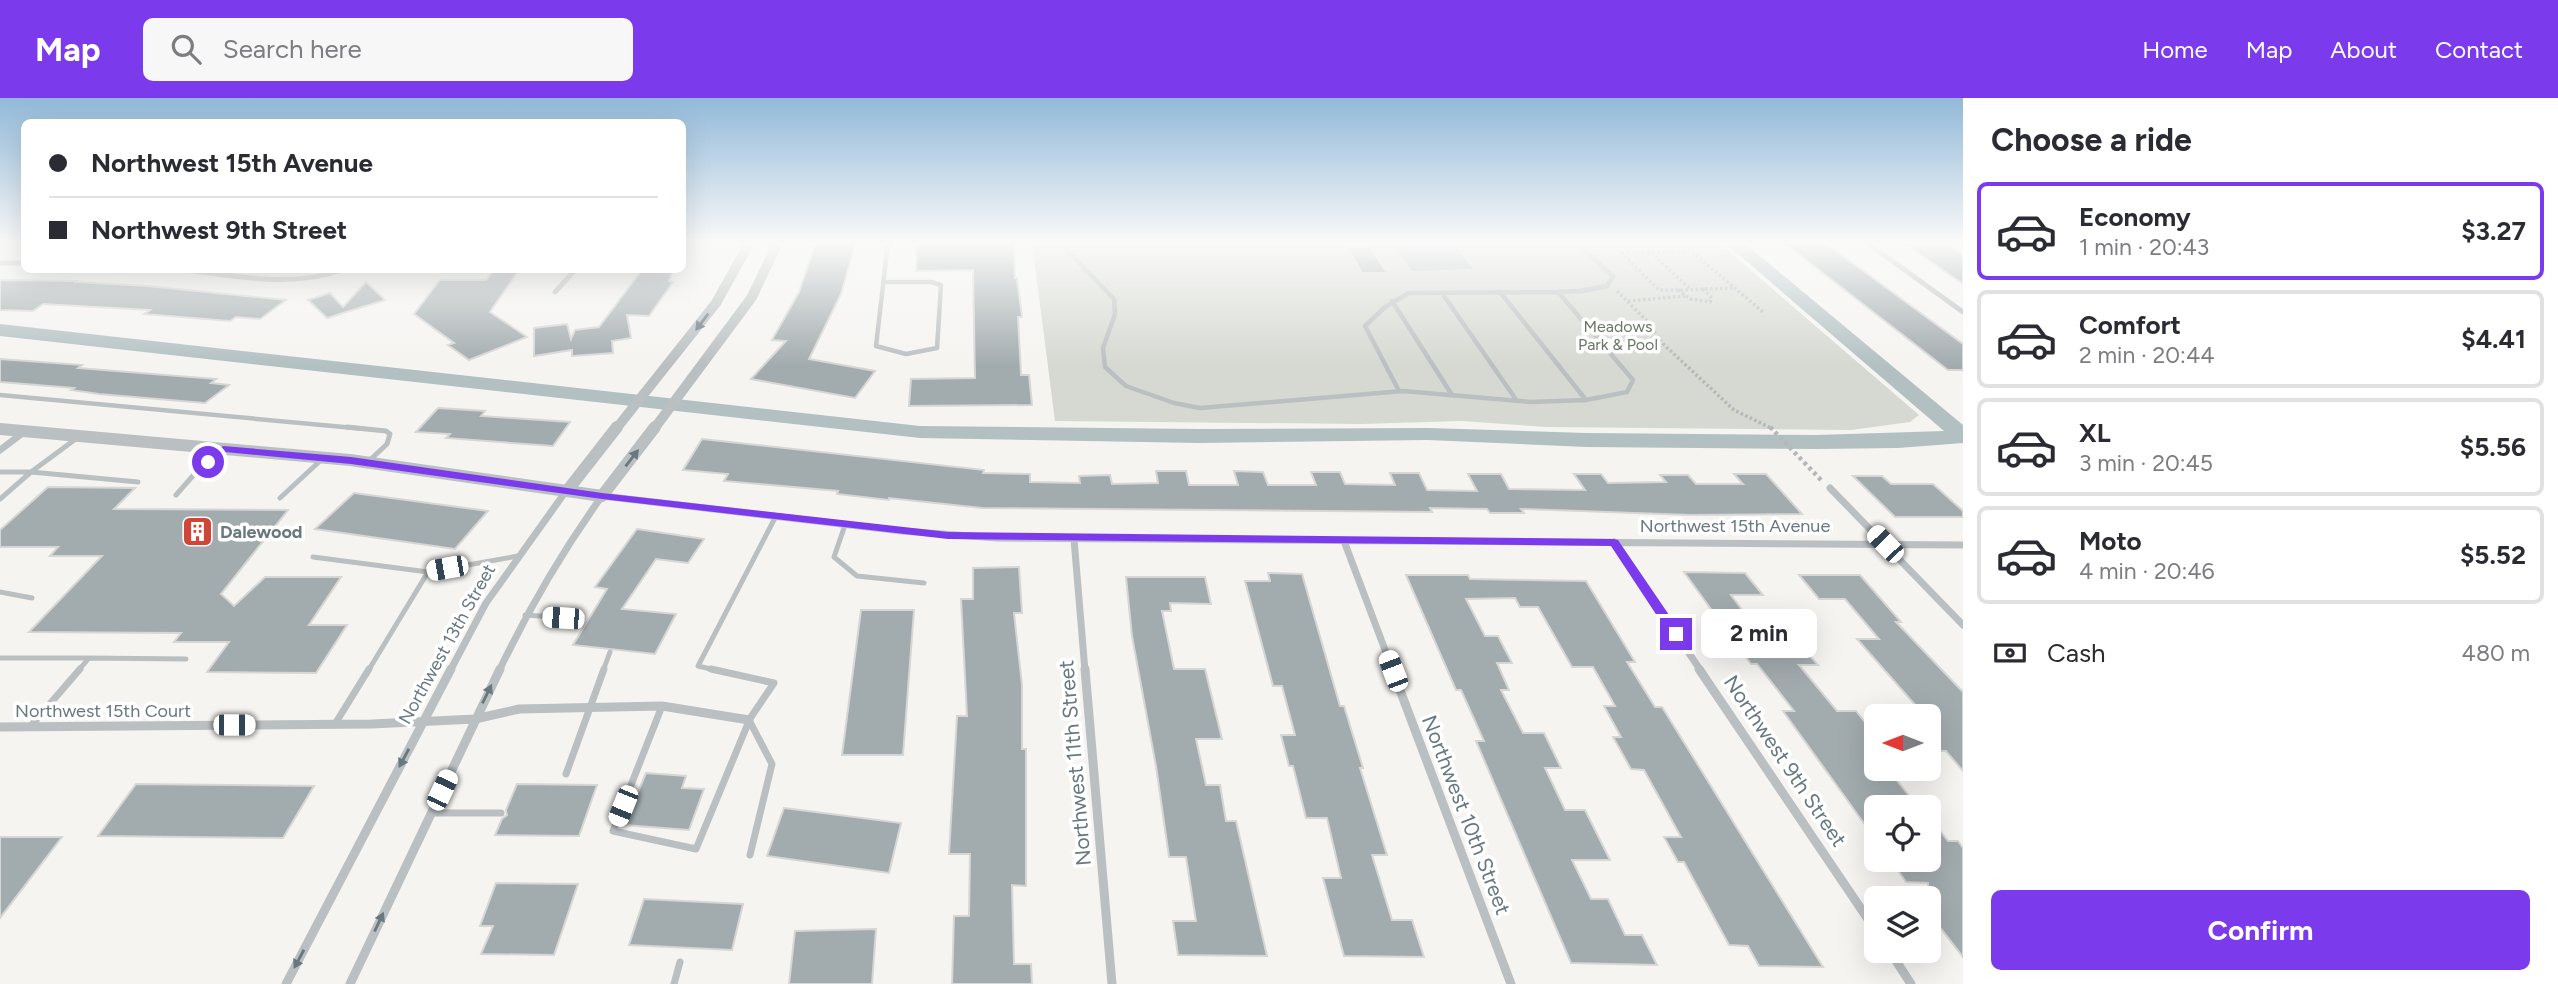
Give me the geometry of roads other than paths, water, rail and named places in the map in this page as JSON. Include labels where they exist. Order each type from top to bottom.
[{"type":"street","points":[[555,292],[563,283]]},
{"type":"street","name":"Northwest 13th Street","points":[[286,984],[486,603],[567,491],[716,303],[727,283]]},
{"type":"street","points":[[350,984],[525,615],[545,579],[602,496],[690,383],[751,297],[758,283]]},
{"type":"street","points":[[1581,291],[1608,283]]},
{"type":"street","points":[[1923,283],[1963,312]]},
{"type":"street","name":"Northwest 15th Avenue","points":[[0,429],[324,458],[602,496],[948,536],[1963,545]]},
{"type":"street","points":[[0,450],[24,432]]},
{"type":"street","points":[[1830,488],[1963,625]]},
{"type":"street","name":"Northwest 11th Street","points":[[1074,539],[1112,984]]},
{"type":"street","name":"Northwest 10th Street","points":[[1344,541],[1511,984]]},
{"type":"street","name":"Northwest 9th Street","points":[[1614,542],[1864,914]]},
{"type":"street","name":"Northwest 15th Court","points":[[0,727],[423,722],[475,719],[519,709],[662,706],[749,720]]},
{"type":"street","points":[[1897,963],[1911,984]]},
{"type":"lane","points":[[884,283],[876,346],[886,352],[927,353],[937,348],[941,285],[935,283]]},
{"type":"lane","points":[[1099,283],[1114,299],[1118,309],[1102,355],[1105,369],[1116,380],[1167,404],[1200,408],[1399,391],[1517,401],[1586,400],[1627,392],[1633,380],[1558,292]]},
{"type":"lane","points":[[1399,391],[1365,326],[1374,314],[1392,301],[1409,293],[1581,291]]},
{"type":"lane","points":[[1500,292],[1586,400]]},
{"type":"lane","points":[[1442,293],[1517,401]]},
{"type":"lane","points":[[1392,301],[1452,395]]},
{"type":"lane","points":[[0,395],[386,431],[390,439],[367,463]]},
{"type":"lane","points":[[0,499],[79,436]]},
{"type":"lane","points":[[176,495],[198,470],[223,449]]},
{"type":"lane","points":[[280,498],[324,458]]},
{"type":"lane","points":[[0,472],[31,472],[138,482]]},
{"type":"lane","points":[[662,706],[613,831],[696,849],[749,720],[774,683],[698,666],[776,516]]},
{"type":"lane","points":[[845,524],[834,557],[857,576],[924,583]]},
{"type":"lane","points":[[313,556],[428,572],[518,556]]},
{"type":"lane","points":[[335,724],[428,572]]},
{"type":"lane","points":[[0,592],[32,597]]},
{"type":"lane","points":[[525,615],[582,619]]},
{"type":"lane","points":[[566,774],[610,652]]},
{"type":"lane","points":[[0,658],[186,659]]},
{"type":"lane","points":[[30,727],[89,658]]},
{"type":"lane","points":[[749,720],[772,764],[750,855]]},
{"type":"lane","points":[[431,813],[501,813]]},
{"type":"lane","points":[[674,984],[680,962]]},
{"type":"waterway","points":[[1781,283],[1963,436]]},
{"type":"waterway","points":[[0,330],[920,432],[1199,436],[1428,434],[1586,440],[1816,442],[1898,441],[1963,436]]},
{"type":"place","name":"Dalewood","points":[[197,532]]},
{"type":"park label","name":"Meadows Park & Pool","points":[[1618,335]]}]
